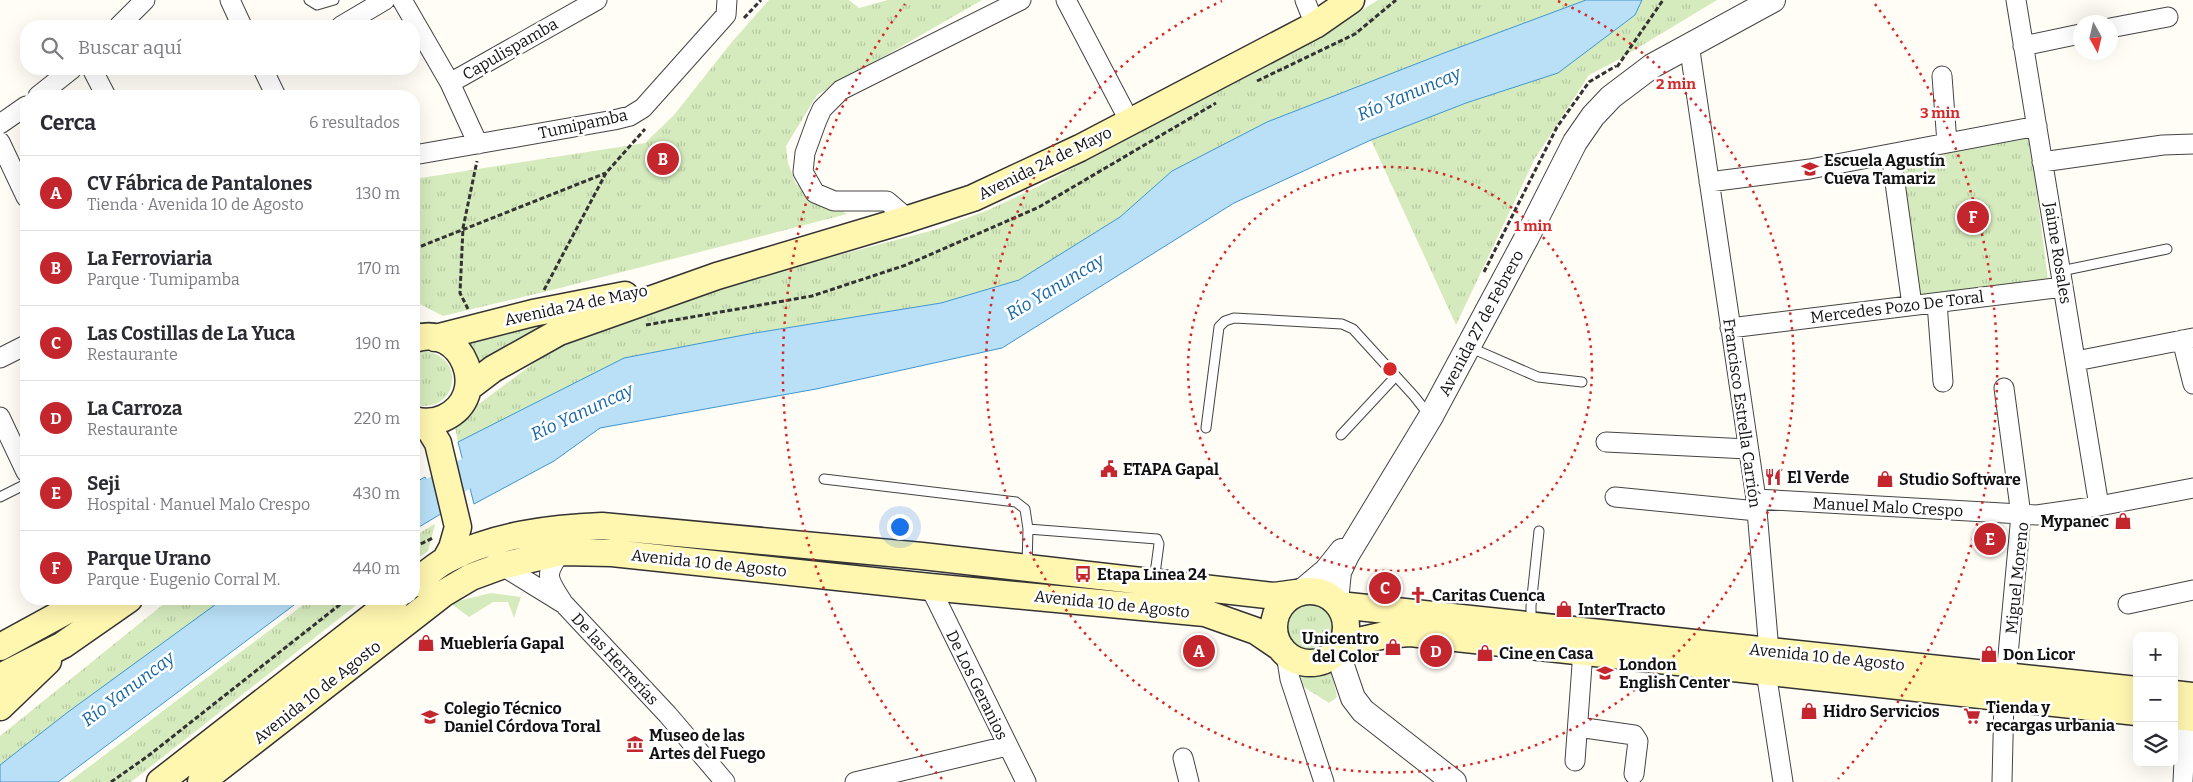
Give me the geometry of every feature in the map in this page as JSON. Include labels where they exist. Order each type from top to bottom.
[{"type":"main road","name":"Avenida 24 de Mayo","points":[[463,399],[493,369],[559,332],[717,276],[973,198],[1080,148],[1130,122],[1315,25],[1351,0]]},
{"type":"main road","name":"Avenida 24 de Mayo","points":[[420,336],[477,327],[533,313],[717,276]]},
{"type":"main road","points":[[420,336],[450,344],[462,356],[468,372],[463,399],[443,429],[438,443]]},
{"type":"main road","points":[[420,421],[439,420],[463,399]]},
{"type":"main road","points":[[420,424],[430,430],[438,443],[452,548],[446,560]]},
{"type":"main road","name":"Avenida 10 de Agosto","points":[[420,580],[446,560],[478,546],[558,528],[602,526],[1154,581],[1274,596],[1298,593]]},
{"type":"main road","points":[[449,530],[478,546]]},
{"type":"main road","name":"Avenida 10 de Agosto","points":[[205,781],[444,593],[471,577],[501,566],[561,552],[612,552],[930,587],[1205,614],[1256,632],[1283,651]]},
{"type":"main road","points":[[1319,592],[1337,603],[1345,618],[1346,625],[1344,639],[1339,648],[1324,660],[1316,662],[1300,661],[1283,651],[1274,628],[1275,617],[1287,599],[1298,593],[1319,592]]},
{"type":"main road","name":"Avenida 10 de Agosto","points":[[1337,603],[1529,636],[2005,687],[2133,711]]},
{"type":"main road","points":[[0,647],[77,605]]},
{"type":"main road","points":[[0,677],[63,645],[120,605]]},
{"type":"main road","name":"Avenida 10 de Agosto","points":[[160,782],[387,605]]},
{"type":"main road","name":"Avenida 10 de Agosto","points":[[1339,648],[1384,634],[1529,636],[1583,652],[1768,662]]},
{"type":"main road","points":[[0,707],[63,645]]},
{"type":"main road","name":"Avenida 10 de Agosto","points":[[2005,687],[2133,690]]},
{"type":"main road","points":[[2178,700],[2187,712]]},
{"type":"street","points":[[124,20],[145,0]]},
{"type":"street","points":[[230,0],[239,20]]},
{"type":"street","points":[[352,20],[385,0]]},
{"type":"street","points":[[402,0],[414,20]]},
{"type":"street","name":"Capulispamba","points":[[450,83],[597,0]]},
{"type":"street","name":"Tumipamba","points":[[420,154],[614,120],[636,112],[643,108],[726,15],[727,0]]},
{"type":"street","points":[[908,219],[888,201],[840,202],[815,193],[803,172],[805,154],[819,115],[829,101],[841,90],[1021,0]]},
{"type":"street","points":[[1066,0],[1130,122]]},
{"type":"street","points":[[1304,0],[1315,25]]},
{"type":"street","name":"Avenida 27 de Febrero","points":[[1337,603],[1339,572],[1360,531],[1430,418],[1576,142],[1593,116],[1610,97],[1634,77],[1689,44],[1773,0]]},
{"type":"street","name":"Jaime Rosales","points":[[2016,0],[2099,506]]},
{"type":"street","points":[[2118,26],[2168,17]]},
{"type":"street","points":[[420,31],[450,83],[478,144]]},
{"type":"street","points":[[2023,46],[2073,35]]},
{"type":"street","name":"Francisco Estrella Carrión","points":[[1689,44],[1756,505],[1768,662],[1782,782]]},
{"type":"street","points":[[46,90],[64,75]]},
{"type":"street","points":[[95,75],[103,90]]},
{"type":"street","points":[[268,75],[274,90]]},
{"type":"street","points":[[1942,76],[1947,143]]},
{"type":"street","points":[[0,124],[20,110]]},
{"type":"street","points":[[1709,182],[1810,170],[2037,126]]},
{"type":"street","points":[[0,142],[20,184]]},
{"type":"street","points":[[2042,162],[2163,145],[2193,144]]},
{"type":"street","points":[[1891,154],[1912,306]]},
{"type":"street","name":"Mercedes Pozo De Toral","points":[[1730,328],[1937,303],[2062,279]]},
{"type":"street","points":[[1937,303],[1943,382]]},
{"type":"street","points":[[2076,361],[2187,339],[2193,384]]},
{"type":"street","points":[[0,358],[20,348]]},
{"type":"street","points":[[2004,388],[2021,515]]},
{"type":"street","points":[[0,417],[20,459]]},
{"type":"street","points":[[1606,442],[1748,449]]},
{"type":"street","name":"Miguel Moreno","points":[[2002,782],[2005,687],[2021,515],[2037,515],[2099,506],[2193,488]]},
{"type":"street","name":"Manuel Malo Crespo","points":[[1615,497],[1735,510],[1756,505],[2021,515]]},
{"type":"street","name":"Avenida 27 de Febrero","points":[[1298,593],[1326,571],[1360,531]]},
{"type":"street","name":"De las Herrerías","points":[[478,546],[501,566],[564,604]]},
{"type":"street","name":"De las Herrerías","points":[[561,552],[549,568],[548,575],[549,582],[564,604],[668,715],[725,782]]},
{"type":"street","name":"De Los Geranios","points":[[930,587],[1026,782]]},
{"type":"street","points":[[2128,604],[2193,590]]},
{"type":"street","points":[[1339,648],[1353,698],[1363,711],[1454,782]]},
{"type":"street","points":[[1283,651],[1290,679],[1324,782]]},
{"type":"street","points":[[1575,761],[1583,652]]},
{"type":"street","points":[[2183,782],[2187,712]]},
{"type":"street","points":[[1578,727],[1634,735],[1638,741],[1634,774]]},
{"type":"street","points":[[855,782],[1007,746]]},
{"type":"street","points":[[1182,758],[1189,782]]},
{"type":"lane","points":[[309,0],[317,4],[334,0]]},
{"type":"lane","points":[[2062,279],[2167,249]]},
{"type":"lane","points":[[1206,428],[1219,327],[1225,321],[1234,318],[1342,324],[1353,329],[1414,396],[1430,418]]},
{"type":"lane","points":[[1469,347],[1538,377],[1582,382]]},
{"type":"lane","points":[[1341,435],[1395,377]]},
{"type":"lane","points":[[824,479],[1016,502],[1025,510],[1028,529],[1027,568]]},
{"type":"lane","points":[[0,497],[20,487]]},
{"type":"lane","points":[[1028,529],[1157,539],[1159,544],[1154,581]]},
{"type":"lane","points":[[1529,636],[1539,531]]},
{"type":"path","points":[[742,20],[761,0]]},
{"type":"path","points":[[1610,97],[1617,65],[1663,0]]},
{"type":"path","points":[[1483,274],[1558,127],[1590,82],[1626,60]]},
{"type":"path","points":[[533,313],[606,173],[649,124]]},
{"type":"path","points":[[477,327],[460,293],[463,228],[477,168],[478,144]]},
{"type":"path","points":[[420,246],[606,173]]},
{"type":"path","points":[[420,544],[449,530]]},
{"type":"path","points":[[111,782],[148,756],[339,605]]},
{"type":"green space","points":[[769,0],[849,0],[859,8],[888,0],[982,0],[817,95],[786,146],[788,163],[796,184],[847,214],[443,316],[420,304],[420,178],[645,143],[674,115],[731,43]]},
{"type":"green space","points":[[1378,0],[1586,0],[1267,122],[1172,171],[1120,217],[1019,280],[941,303],[749,334],[624,358],[458,442],[455,427],[460,418],[565,340],[721,286],[934,230],[986,211],[1035,188],[1305,46]]},
{"type":"green space","points":[[1642,0],[1717,0],[1616,61],[1589,75],[1534,160],[1456,325],[1371,140],[1466,103],[1558,73],[1635,15]]},
{"type":"green space","points":[[2030,138],[2048,280],[1916,296],[1899,154]]},
{"type":"green space","points":[[687,284],[472,381],[463,332]]},
{"type":"green space","points":[[424,351],[438,356],[448,364],[452,374],[452,385],[447,395],[439,402],[428,406],[420,405],[420,352]]},
{"type":"green space","points":[[435,524],[428,551],[420,557],[420,533]]},
{"type":"green space","points":[[491,593],[521,597],[514,618],[508,602],[493,602],[469,617],[450,603]]},
{"type":"green space","points":[[1310,597],[1327,602],[1335,610],[1340,627],[1335,644],[1327,652],[1310,657],[1293,652],[1285,644],[1280,627],[1285,610],[1293,602]]},
{"type":"green space","points":[[163,605],[223,605],[0,767],[0,736]]},
{"type":"green space","points":[[303,605],[356,605],[131,782],[69,782]]},
{"type":"green space","points":[[1331,669],[1337,697],[1329,703],[1302,686],[1301,676],[1312,675]]},
{"type":"water","points":[[1586,0],[1642,0],[1635,15],[1558,73],[1466,103],[1371,140],[1234,203],[1002,348],[816,389],[600,428],[554,461],[474,504],[458,442],[624,358],[749,334],[941,303],[1019,280],[1120,217],[1172,171],[1267,122]]},
{"type":"water","points":[[425,477],[444,512],[420,526],[420,480]]},
{"type":"water","points":[[215,605],[294,605],[58,782],[0,782],[0,765],[68,712]]},
{"type":"waterway","name":"Río Yanuncay","points":[[420,500],[501,453]]},
{"type":"place","name":"La Ferroviaria","points":[[663,159]]},
{"type":"place","name":"Escuela Agustín Cueva Tamariz","points":[[1810,169]]},
{"type":"place","name":"Parque Urano","points":[[1973,217]]},
{"type":"place","name":"ETAPA Gapal","points":[[1109,469]]},
{"type":"place","name":"El Verde","points":[[1773,477]]},
{"type":"place","name":"Studio Software","points":[[1885,479]]},
{"type":"place","name":"Mypanec","points":[[2123,521]]},
{"type":"place","name":"Seji","points":[[1990,539]]},
{"type":"place","name":"Etapa Linea 24","points":[[1083,574]]},
{"type":"place","name":"Las Costillas de La Yuca","points":[[1385,588]]},
{"type":"place","name":"Caritas Cuenca","points":[[1418,595]]},
{"type":"place","name":"InterTracto","points":[[1564,609]]},
{"type":"place","name":"Mueblería Gapal","points":[[426,643]]},
{"type":"place","name":"Unicentro del Color","points":[[1393,647]]},
{"type":"place","name":"CV Fábrica de Pantalones","points":[[1199,651]]},
{"type":"place","name":"La Carroza","points":[[1436,651]]},
{"type":"place","name":"Cine en Casa","points":[[1485,653]]},
{"type":"place","name":"Don Licor","points":[[1989,654]]},
{"type":"place","name":"London English Center","points":[[1605,673]]},
{"type":"place","name":"Hidro Servicios","points":[[1809,711]]},
{"type":"place","name":"Tienda y recargas urbania","points":[[1972,716]]},
{"type":"place","name":"Colegio Técnico Daniel Córdova Toral","points":[[430,717]]},
{"type":"place","name":"Museo de las Artes del Fuego","points":[[635,744]]}]
